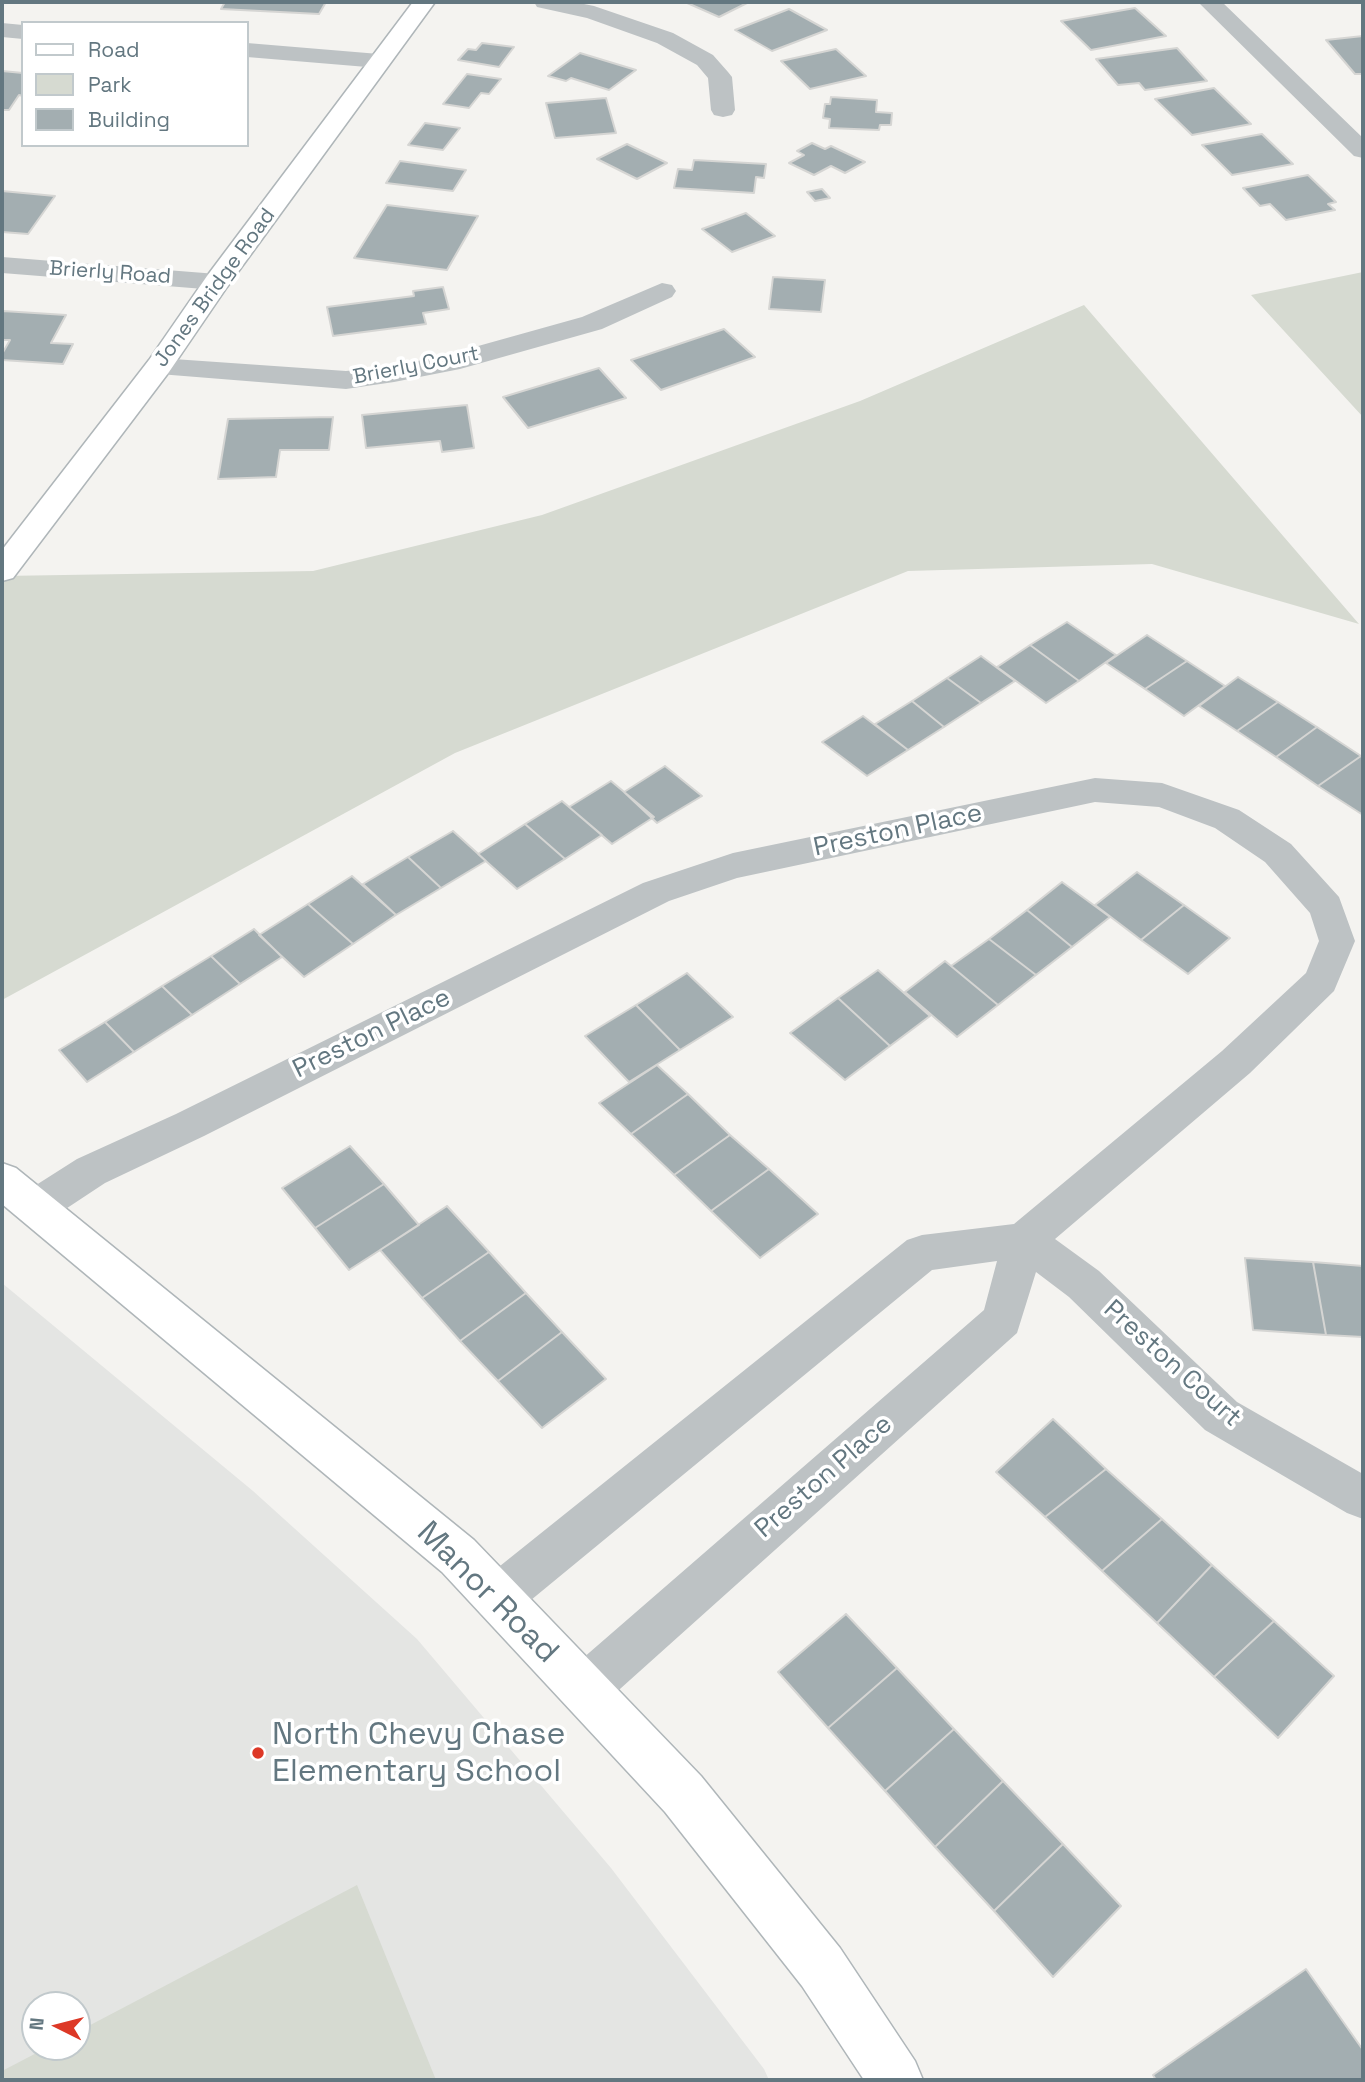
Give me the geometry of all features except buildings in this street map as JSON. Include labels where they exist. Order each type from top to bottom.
[{"type":"main road","name":"Jones Bridge Road","points":[[2,570],[159,366],[424,2]]},
{"type":"main road","name":"Manor Road","points":[[19,1193],[458,1556],[700,1815],[821,1967],[896,2080]]},
{"type":"street","points":[[545,2],[594,13],[666,38],[705,60],[720,77],[723,110]]},
{"type":"street","points":[[1209,2],[1363,151]]},
{"type":"street","points":[[2,30],[21,32]]},
{"type":"street","points":[[248,50],[380,61]]},
{"type":"street","name":"Brierly Road","points":[[2,265],[218,282]]},
{"type":"street","name":"Brierly Court","points":[[159,366],[346,380],[394,374],[450,363],[592,323],[663,291]]},
{"type":"street","name":"Preston Place","points":[[19,1193],[91,1171],[202,1119],[656,892],[733,866],[1095,790],[1162,795],[1227,819],[1278,853],[1326,907],[1337,941],[1321,981],[1236,1062],[1024,1240],[1002,1320],[584,1689]]},
{"type":"street","points":[[497,1598],[922,1253],[1024,1240]]},
{"type":"street","name":"Preston Court","points":[[1024,1240],[1084,1284],[1222,1416],[1363,1498]]},
{"type":"shaded area","name":"North Chevy Chase Elementary School","points":[[2,1283],[253,1491],[417,1639],[611,1868],[764,2069],[769,2080],[2,2080]]},
{"type":"green space","points":[[1363,272],[1363,417],[1251,295]]},
{"type":"green space","points":[[1084,305],[1359,624],[1152,564],[908,571],[455,753],[2,1000],[2,576],[313,571],[542,515],[860,401]]},
{"type":"green space","points":[[357,1885],[436,2080],[2,2080],[2,2071],[21,2061],[91,2061],[91,2025]]},
{"type":"place","name":"North Chevy Chase Elementary School","points":[[258,1753]]}]
